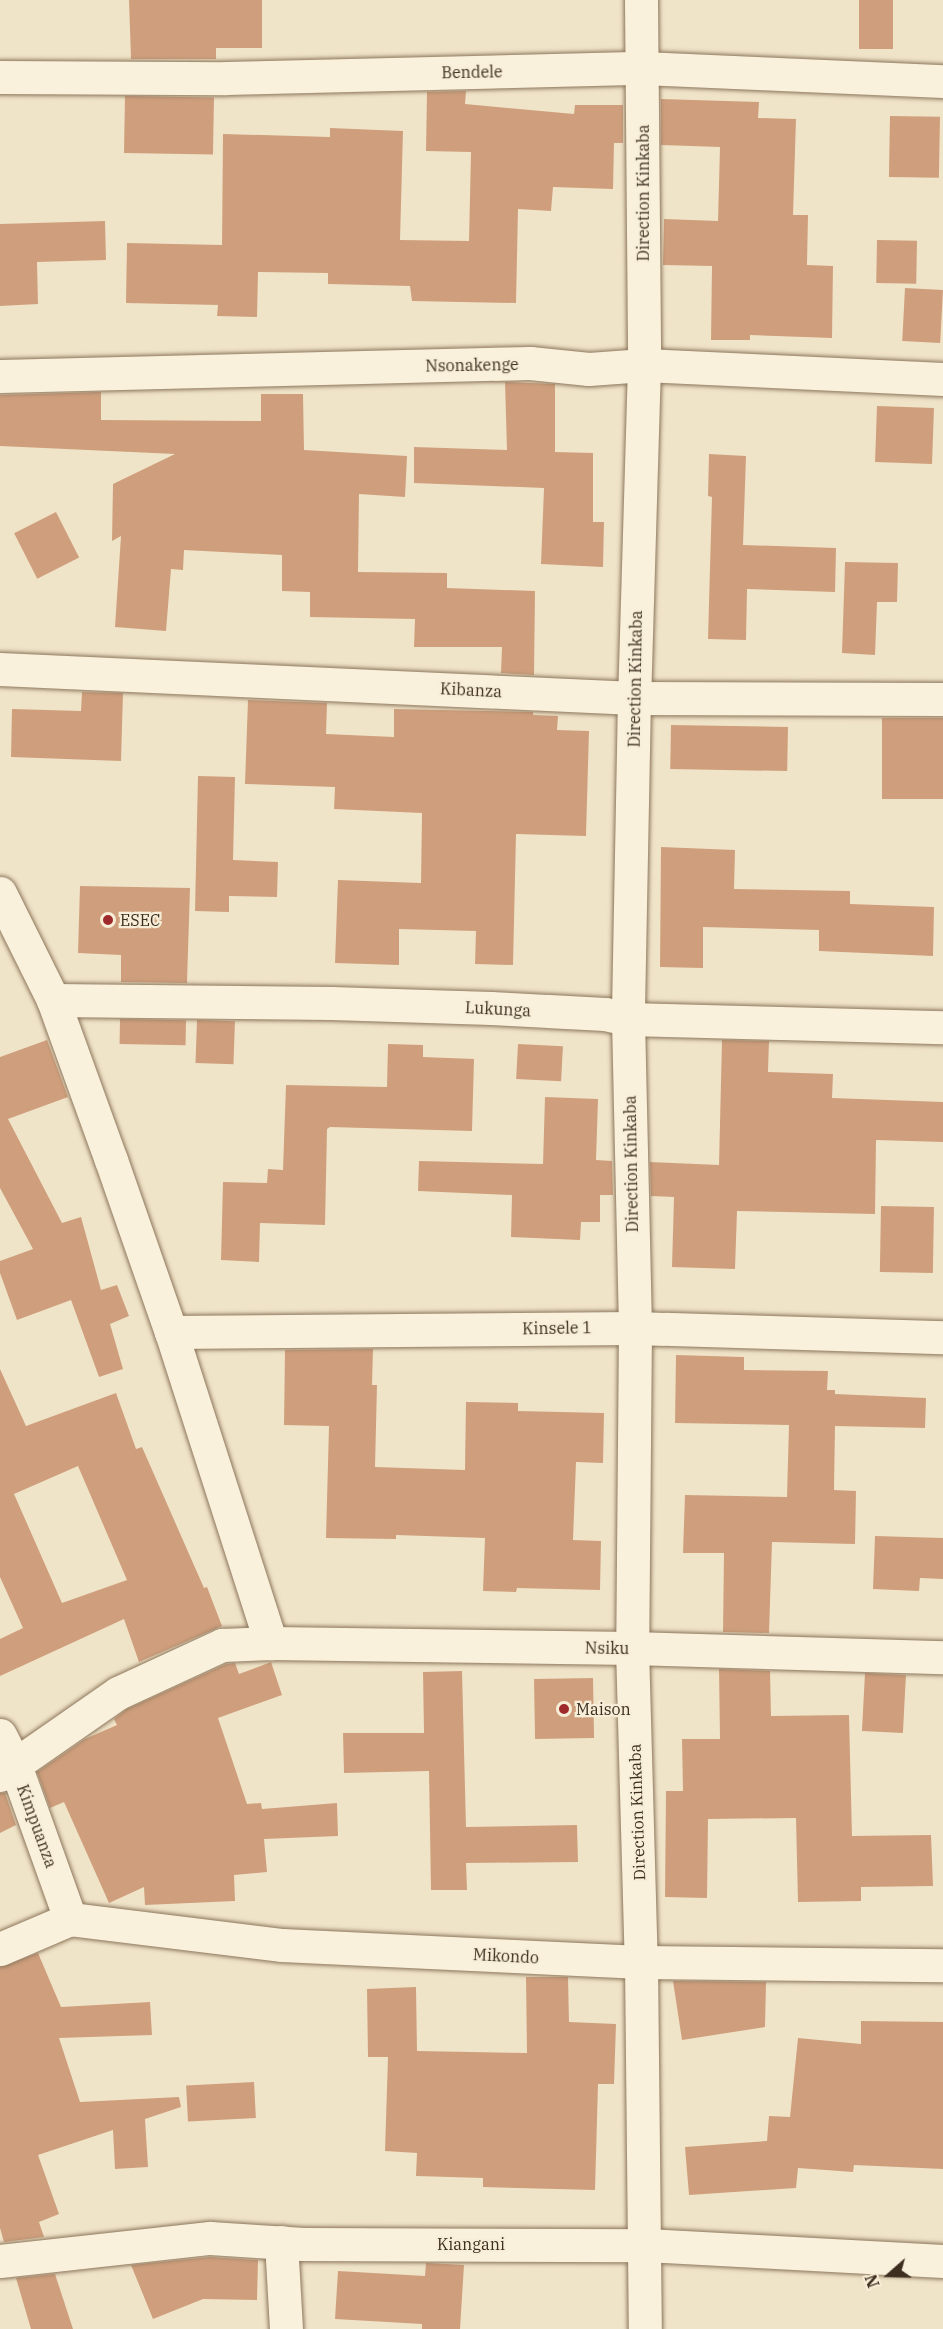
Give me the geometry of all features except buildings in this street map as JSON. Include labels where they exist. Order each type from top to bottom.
[{"type":"street","name":"Direction Kinkaba","points":[[641,0],[644,365],[634,698],[628,1018],[635,1328],[632,1648],[641,1962],[646,2245],[645,2329]]},
{"type":"street","name":"Bendele","points":[[0,77],[226,78],[642,68],[943,81]]},
{"type":"street","name":"Nsonakenge","points":[[0,376],[530,363],[590,369],[644,365],[943,379]]},
{"type":"street","name":"Kibanza","points":[[0,669],[634,698],[943,699]]},
{"type":"street","points":[[0,893],[53,1000],[171,1332],[271,1643]]},
{"type":"street","name":"Lukunga","points":[[53,1000],[331,1002],[605,1014],[628,1018],[943,1027]]},
{"type":"street","name":"Kinsele 1","points":[[171,1332],[635,1328],[943,1336]]},
{"type":"street","name":"Nsiku","points":[[7,1770],[118,1693],[222,1646],[271,1643],[632,1648],[943,1657]]},
{"type":"street","name":"Kimpuanza","points":[[0,1735],[7,1770],[70,1918]]},
{"type":"street","points":[[0,1949],[70,1918]]},
{"type":"street","name":"Mikondo","points":[[70,1918],[282,1945],[641,1962],[943,1965]]},
{"type":"street","name":"Kiangani","points":[[0,2261],[210,2238],[281,2242],[646,2245],[943,2260]]},
{"type":"street","points":[[281,2242],[286,2329]]},
{"type":"place","name":"ESEC","points":[[108,920]]},
{"type":"place","name":"Maison","points":[[564,1709]]}]
